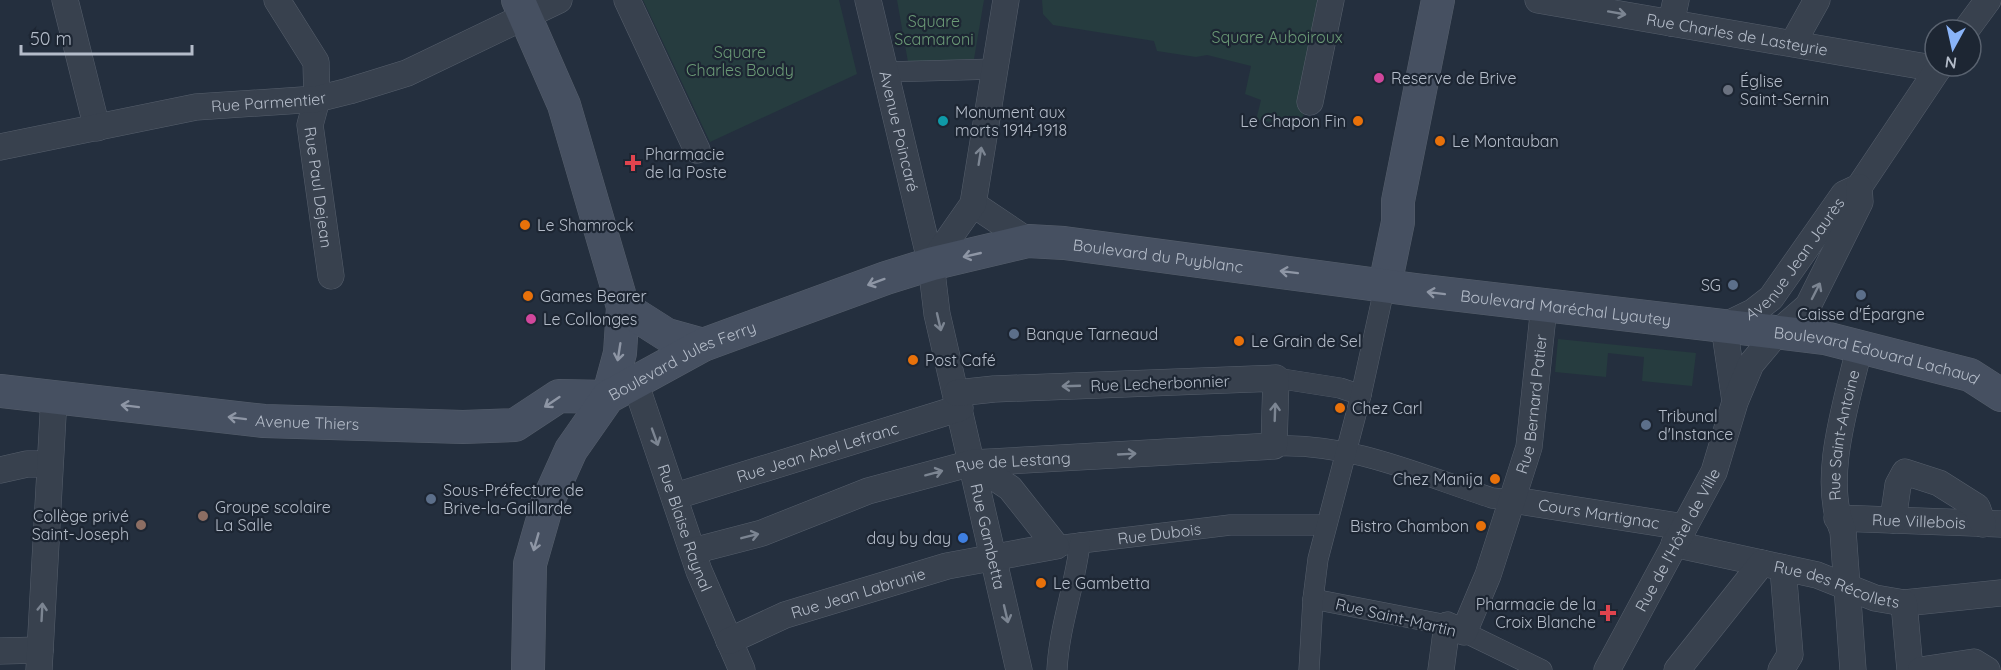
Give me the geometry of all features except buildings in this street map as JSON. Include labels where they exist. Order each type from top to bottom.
[{"type":"main road","points":[[1385,285],[1398,222],[1398,201],[1438,0]]},
{"type":"main road","points":[[522,8],[553,77],[580,154],[596,222],[623,307],[620,353],[621,389]]},
{"type":"main road","points":[[1347,279],[1366,258],[1398,201]]},
{"type":"main road","name":"Boulevard du Puyblanc","points":[[931,264],[1028,242],[1064,243],[1385,285]]},
{"type":"main road","name":"Boulevard Jules Ferry","points":[[528,670],[530,564],[548,501],[571,450],[621,389],[703,345],[931,264]]},
{"type":"main road","name":"Boulevard Maréchal Lyautey","points":[[1385,285],[1749,330]]},
{"type":"main road","points":[[623,307],[667,335],[703,345]]},
{"type":"main road","name":"Boulevard Edouard Lachaud","points":[[1749,330],[1860,345],[1970,375],[2001,395]]},
{"type":"main road","name":"Avenue Thiers","points":[[0,391],[264,421],[463,427],[515,424],[559,396],[621,389]]},
{"type":"street","points":[[65,0],[98,128]]},
{"type":"street","name":"Rue Paul Dejean","points":[[277,0],[316,62],[317,99],[310,124],[331,276]]},
{"type":"street","name":"Rue Parmentier","points":[[0,147],[196,107],[317,99],[407,73],[522,8],[559,0]]},
{"type":"street","points":[[627,0],[697,150]]},
{"type":"street","name":"Avenue Poincaré","points":[[868,0],[931,264]]},
{"type":"street","points":[[931,264],[973,204],[1006,0]]},
{"type":"street","points":[[1310,102],[1331,0]]},
{"type":"street","name":"Rue Charles de Lasteyrie","points":[[1538,0],[1674,11],[1793,43],[1923,64]]},
{"type":"street","points":[[1793,43],[1817,0]]},
{"type":"street","points":[[1975,18],[1988,0]]},
{"type":"street","points":[[885,72],[995,69]]},
{"type":"street","name":"Avenue Jean Jaurès","points":[[1749,330],[1753,312],[1771,298],[1844,194],[1859,187],[1932,78]]},
{"type":"street","name":"Avenue Jean Jaurès","points":[[1749,330],[1808,306],[1860,202],[1859,187]]},
{"type":"street","points":[[973,204],[1028,242]]},
{"type":"street","name":"Rue Gambetta","points":[[931,264],[937,314],[974,469],[1014,669]]},
{"type":"street","points":[[1310,670],[1313,599],[1326,525],[1361,395],[1385,285]]},
{"type":"street","name":"Rue Bernard Patier","points":[[1441,670],[1455,629],[1488,575],[1529,447],[1544,306]]},
{"type":"street","name":"Rue de l'Hôtel de Ville","points":[[1735,402],[1749,330]]},
{"type":"street","name":"Rue de l'Hôtel de Ville","points":[[1607,670],[1714,472],[1735,402],[1750,364],[1749,330]]},
{"type":"street","name":"Rue Saint-Antoine","points":[[1853,670],[1848,587],[1842,531],[1837,518],[1835,459],[1860,345]]},
{"type":"street","points":[[1274,446],[1276,378]]},
{"type":"street","name":"Rue Lecherbonnier","points":[[958,401],[994,389],[1276,378],[1340,388],[1361,395]]},
{"type":"street","name":"Rue Blaise Raynal","points":[[621,389],[676,496],[693,551],[742,670]]},
{"type":"street","points":[[0,651],[39,660],[54,397]]},
{"type":"street","name":"Rue Jean Abel Lefranc","points":[[676,496],[811,457],[958,401]]},
{"type":"street","name":"Rue de Lestang","points":[[693,551],[762,533],[868,490],[974,469],[1305,444],[1346,450],[1492,498],[1513,500]]},
{"type":"street","points":[[0,470],[27,464],[49,464]]},
{"type":"street","points":[[974,469],[992,476],[1010,488],[1068,545],[1077,570],[1058,649],[1057,670]]},
{"type":"street","points":[[1893,520],[1898,485],[1905,472],[1939,483],[1977,507],[1992,524]]},
{"type":"street","name":"Cours Martignac","points":[[1513,500],[1679,536]]},
{"type":"street","name":"Rue Villebois","points":[[1837,518],[1992,524]]},
{"type":"street","name":"Rue Dubois","points":[[992,557],[1230,525],[1326,525]]},
{"type":"street","name":"Rue des Récollets","points":[[1679,536],[1772,566],[1816,575],[1875,598],[1904,603],[2001,593]]},
{"type":"street","name":"Rue Jean Labrunie","points":[[729,641],[785,615],[947,566],[992,557]]},
{"type":"street","points":[[1772,566],[1785,662]]},
{"type":"street","points":[[1677,670],[1772,566]]},
{"type":"street","name":"Rue Saint-Martin","points":[[1313,599],[1455,629],[1542,670]]},
{"type":"street","points":[[1904,603],[1910,670]]},
{"type":"street","points":[[1921,670],[1974,662],[1988,670]]},
{"type":"green space","name":"Square Charles Boudy","points":[[643,0],[839,0],[857,74],[710,142]]},
{"type":"green space","name":"Square Scamaroni","points":[[897,0],[984,0],[974,59],[908,62]]},
{"type":"green space","name":"Square Auboiroux","points":[[1042,0],[1319,0],[1302,126],[1256,120],[1261,100],[1245,94],[1251,66],[1207,55],[1196,57],[1157,51],[1154,41],[1053,25],[1043,14]]},
{"type":"green space","points":[[1558,339],[1696,353],[1692,386],[1642,381],[1644,357],[1608,353],[1606,377],[1555,372]]},
{"type":"place","name":"Reserve de Brive","points":[[1379,78]]},
{"type":"place","name":"Église Saint-Sernin","points":[[1728,90]]},
{"type":"place","name":"Monument aux morts 1914-1918","points":[[943,121]]},
{"type":"place","name":"Le Chapon Fin","points":[[1358,121]]},
{"type":"place","name":"Le Montauban","points":[[1440,141]]},
{"type":"place","name":"Pharmacie de la Poste","points":[[633,163]]},
{"type":"place","name":"Le Shamrock","points":[[525,225]]},
{"type":"place","name":"SG","points":[[1733,285]]},
{"type":"place","name":"Caisse d'Épargne","points":[[1861,295]]},
{"type":"place","name":"Games Bearer","points":[[528,296]]},
{"type":"place","name":"Le Collonges","points":[[531,319]]},
{"type":"place","name":"Banque Tarneaud","points":[[1014,334]]},
{"type":"place","name":"Le Grain de Sel","points":[[1239,341]]},
{"type":"place","name":"Post Café","points":[[913,360]]},
{"type":"place","name":"Chez Carl","points":[[1340,408]]},
{"type":"place","name":"Tribunal d'Instance","points":[[1646,425]]},
{"type":"place","name":"Chez Manija","points":[[1495,479]]},
{"type":"place","name":"Sous-Préfecture de Brive-la-Gaillarde","points":[[431,499]]},
{"type":"place","name":"Groupe scolaire La Salle","points":[[203,516]]},
{"type":"place","name":"Collège privé Saint-Joseph","points":[[141,525]]},
{"type":"place","name":"Bistro Chambon","points":[[1481,526]]},
{"type":"place","name":"day by day","points":[[963,538]]},
{"type":"place","name":"Le Gambetta","points":[[1041,583]]},
{"type":"place","name":"Pharmacie de la Croix Blanche","points":[[1608,613]]}]
